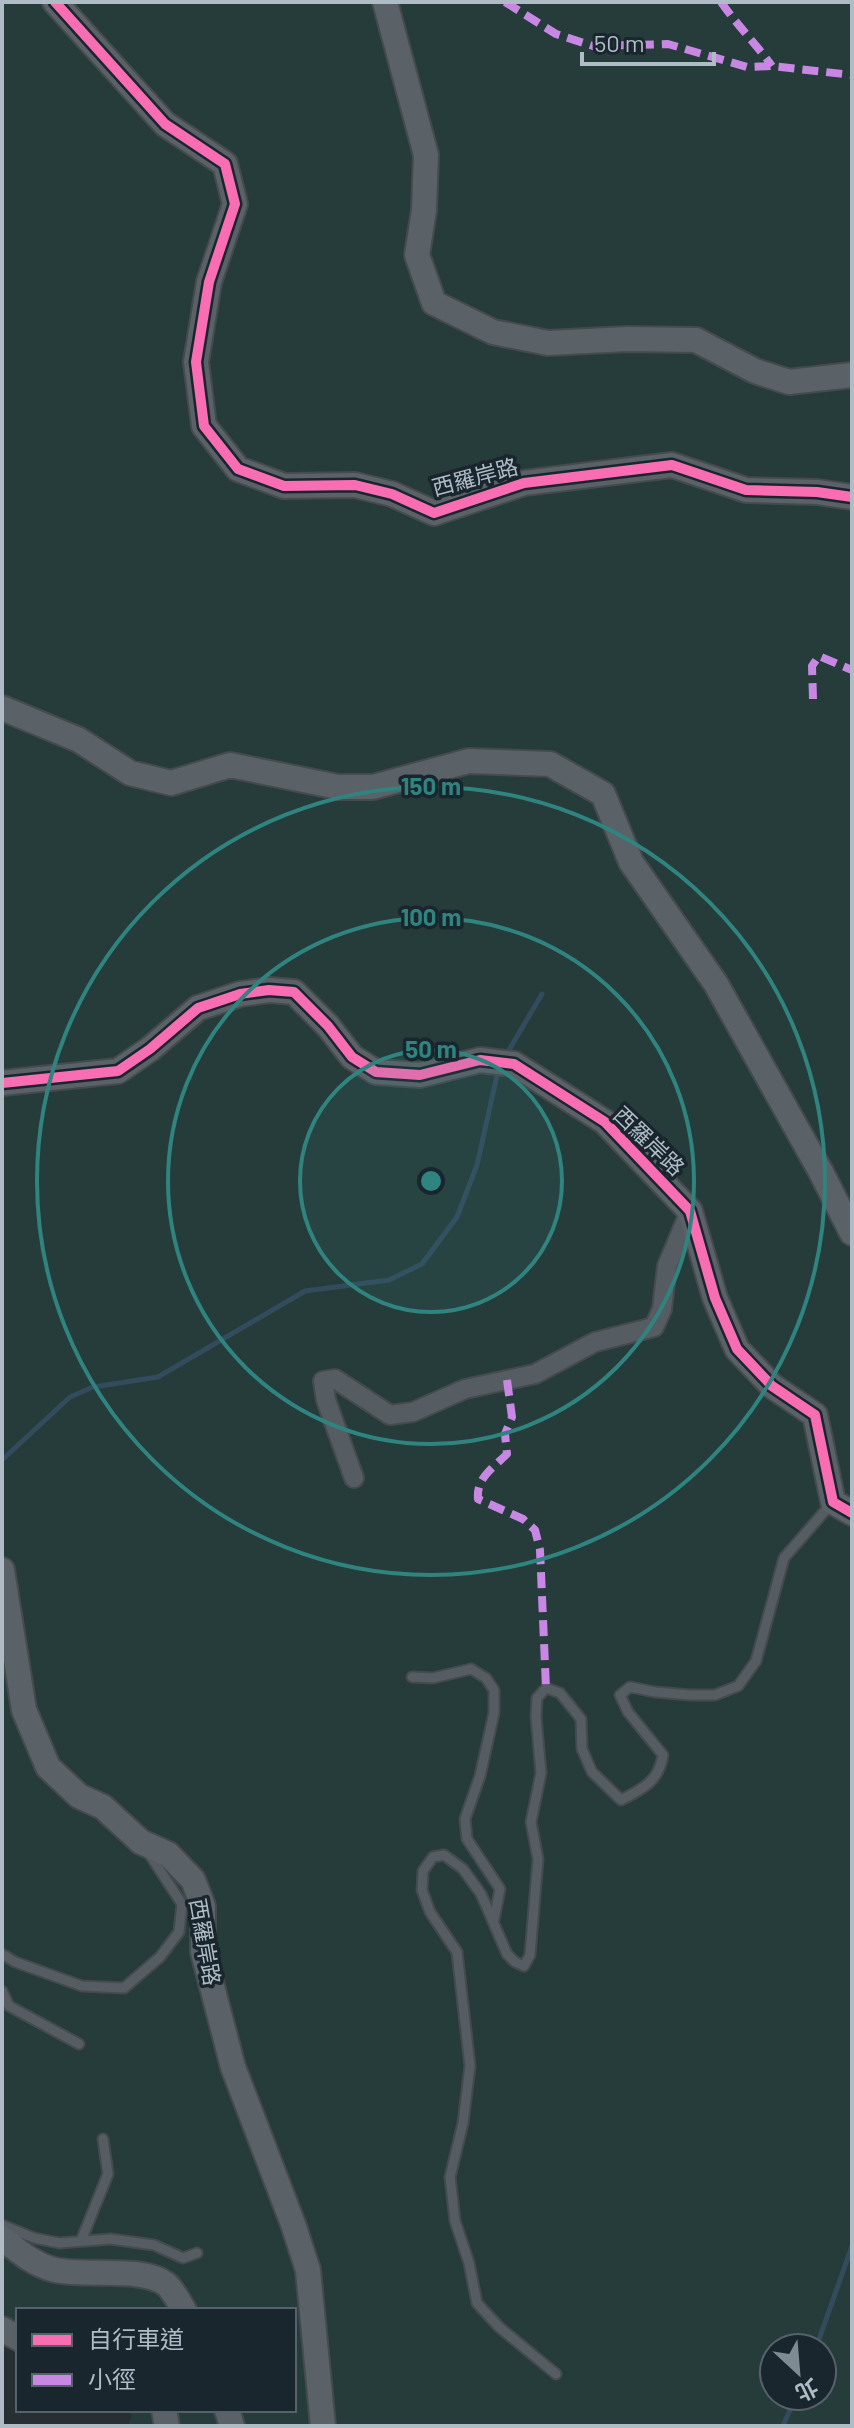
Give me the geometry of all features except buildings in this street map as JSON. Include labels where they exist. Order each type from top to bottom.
[{"type":"street","name":"西羅岸路","points":[[55,2],[165,124],[225,164],[235,204],[209,282],[196,362],[204,426],[238,469],[284,486],[355,485],[392,494],[434,513],[524,483],[672,465],[746,490],[817,492],[852,497]]},
{"type":"street","points":[[385,2],[426,155],[424,210],[417,255],[434,303],[493,332],[548,343],[696,340],[755,371],[789,382],[852,375]]},
{"type":"street","points":[[2,708],[79,740],[130,773],[171,783],[230,765],[338,787],[373,787],[469,761],[550,764],[603,794],[631,862],[716,984],[852,1233]]},
{"type":"street","name":"西羅岸路","points":[[2,1083],[118,1071],[150,1049],[198,1008],[240,994],[269,990],[294,992],[328,1026],[352,1057],[376,1072],[420,1075],[480,1060],[502,1063],[605,1122],[690,1211],[715,1298],[737,1349],[772,1386],[815,1415],[842,1507]]},
{"type":"street","points":[[354,1478],[326,1400],[323,1381],[335,1379],[390,1415],[413,1412],[465,1389],[535,1374],[595,1342],[654,1327],[662,1309],[667,1266],[690,1211]]},
{"type":"street","name":"西羅岸路","points":[[2,1570],[24,1710],[48,1767],[79,1796],[103,1807],[141,1842],[168,1854],[193,1880],[203,1906],[203,1952],[233,2067],[308,2270],[323,2426]]},
{"type":"street","points":[[2,2238],[25,2257],[53,2270],[147,2275],[167,2285],[183,2308]]},
{"type":"lane","points":[[556,2374],[499,2327],[477,2303],[469,2263],[455,2221],[450,2177],[463,2123],[470,2066],[457,1952],[430,1912],[422,1890],[423,1871],[433,1857],[444,1855],[463,1869],[481,1894],[507,1954],[524,1966],[530,1955],[538,1859],[531,1822],[541,1773],[537,1698],[546,1688],[560,1693],[581,1719],[582,1749],[592,1772],[621,1800],[644,1789],[661,1769],[663,1755],[628,1712],[620,1695],[630,1687],[715,1695],[738,1686],[756,1661],[784,1558],[842,1507]]},
{"type":"lane","points":[[412,1677],[433,1678],[471,1669],[486,1678],[494,1690],[494,1713],[480,1776],[465,1819],[467,1839],[500,1889],[494,1920]]},
{"type":"lane","points":[[2,1954],[15,1962],[82,1986],[124,1988],[160,1957],[179,1932],[182,1904],[141,1842]]},
{"type":"lane","points":[[2,1991],[9,2006],[79,2044]]},
{"type":"lane","points":[[81,2241],[108,2174],[103,2139]]},
{"type":"lane","points":[[2,2225],[34,2238],[59,2243],[111,2239],[154,2245],[183,2258],[197,2253]]},
{"type":"green space","points":[[2,2],[852,2],[852,2426],[128,2426],[132,2415],[128,2412],[296,2412],[296,2308],[16,2308],[16,2339],[2,2330]]},
{"type":"waterway","points":[[506,1055],[542,994]]},
{"type":"waterway","points":[[2,1460],[70,1397],[93,1387],[158,1377],[305,1291],[389,1280],[422,1264],[457,1217],[477,1165],[498,1071]]},
{"type":"waterway","points":[[822,2332],[852,2246]]},
{"type":"waterway","points":[[783,2426],[789,2412]]},
{"type":"marked path","points":[[505,2],[556,34],[593,46],[668,44],[747,67],[772,66],[852,75]]},
{"type":"marked path","points":[[721,2],[772,66]]},
{"type":"marked path","points":[[813,699],[812,666],[819,656],[852,670]]},
{"type":"marked path","points":[[507,1380],[512,1417],[505,1434],[507,1454],[483,1479],[478,1499],[523,1519],[535,1530],[540,1550],[546,1688]]},
{"type":"cycle path","points":[[55,2],[165,124],[225,164],[235,204],[209,282],[196,362],[204,426],[238,469],[284,486],[355,485],[392,494],[434,513],[524,483],[672,465],[746,490],[817,492],[852,497]]},
{"type":"cycle path","points":[[2,1083],[118,1071],[150,1049],[198,1008],[240,994],[269,990],[294,992],[328,1026],[352,1057],[376,1072],[420,1075],[480,1060],[514,1064],[605,1122],[690,1211],[715,1298],[737,1349],[772,1386],[815,1415],[833,1502],[852,1513]]}]
